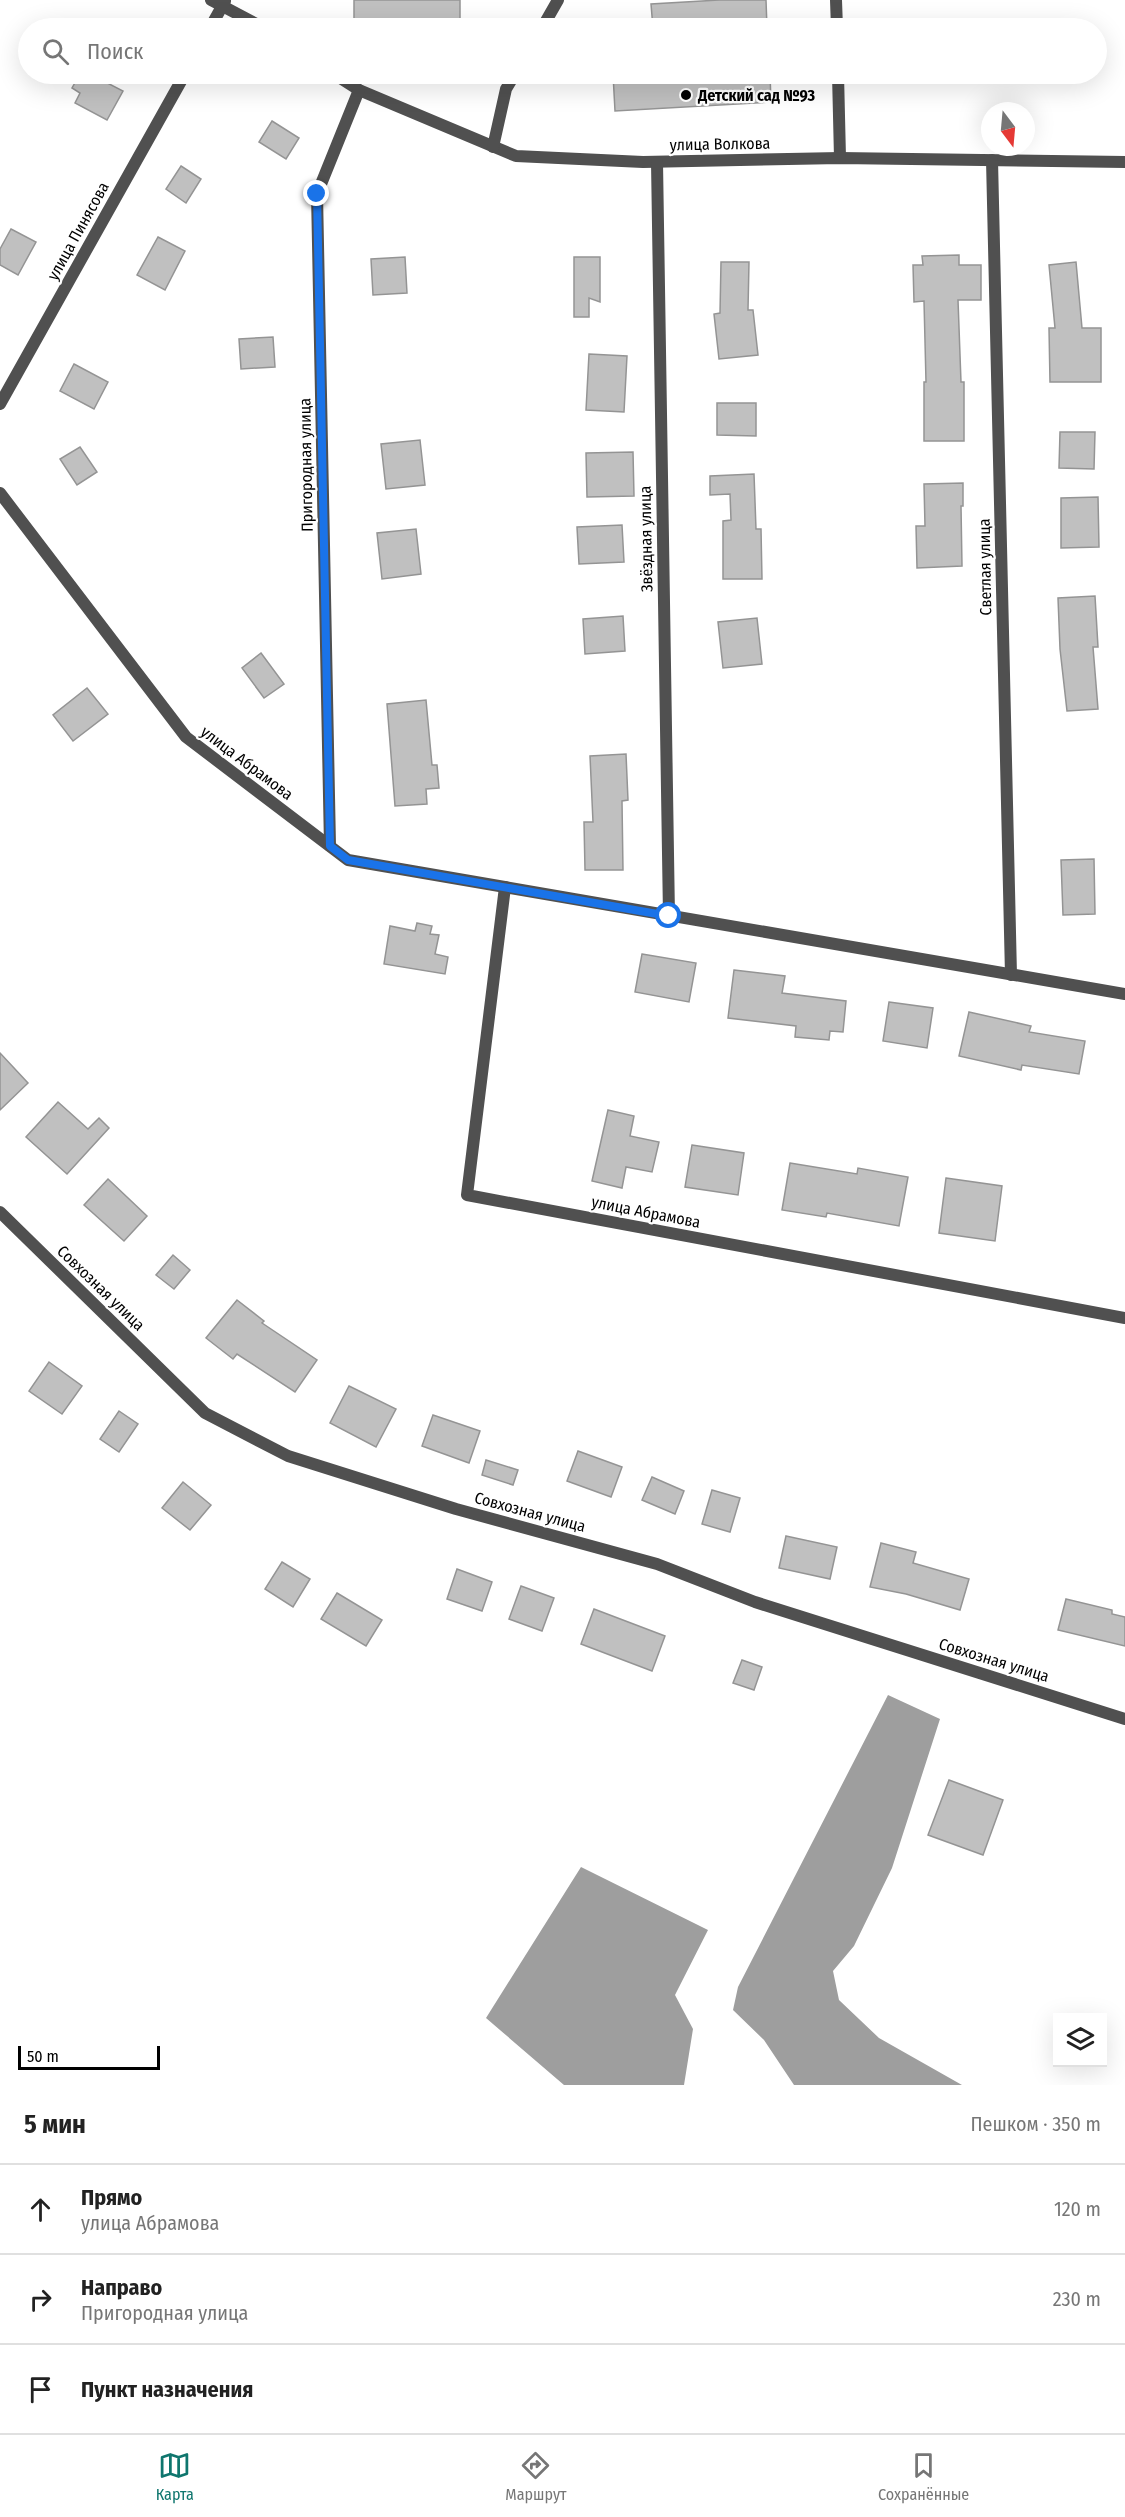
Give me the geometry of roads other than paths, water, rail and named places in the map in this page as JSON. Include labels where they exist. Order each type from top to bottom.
[{"type":"street","points":[[548,18],[558,0]]},
{"type":"street","points":[[836,0],[837,18]]},
{"type":"street","points":[[214,18],[220,2],[247,18]]},
{"type":"street","name":"улица Пинясова","points":[[0,404],[179,84]]},
{"type":"street","name":"улица Волкова","points":[[350,84],[516,156],[657,162],[840,158],[1125,162]]},
{"type":"street","points":[[493,147],[509,84]]},
{"type":"street","points":[[838,84],[840,158]]},
{"type":"street","name":"Пригородная улица","points":[[330,846],[317,194],[359,90]]},
{"type":"street","name":"Светлая улица","points":[[993,159],[1011,975]]},
{"type":"street","name":"Звёздная улица","points":[[657,162],[669,916]]},
{"type":"street","name":"улица Абрамова","points":[[0,493],[186,737],[348,860],[1125,994]]},
{"type":"street","name":"улица Абрамова","points":[[505,887],[467,1195],[1125,1318]]},
{"type":"street","name":"Совхозная улица","points":[[0,1212],[205,1413],[288,1456],[456,1509],[657,1564],[754,1602],[1125,1719]]},
{"type":"place","name":"Детский сад №93","points":[[686,95]]}]
